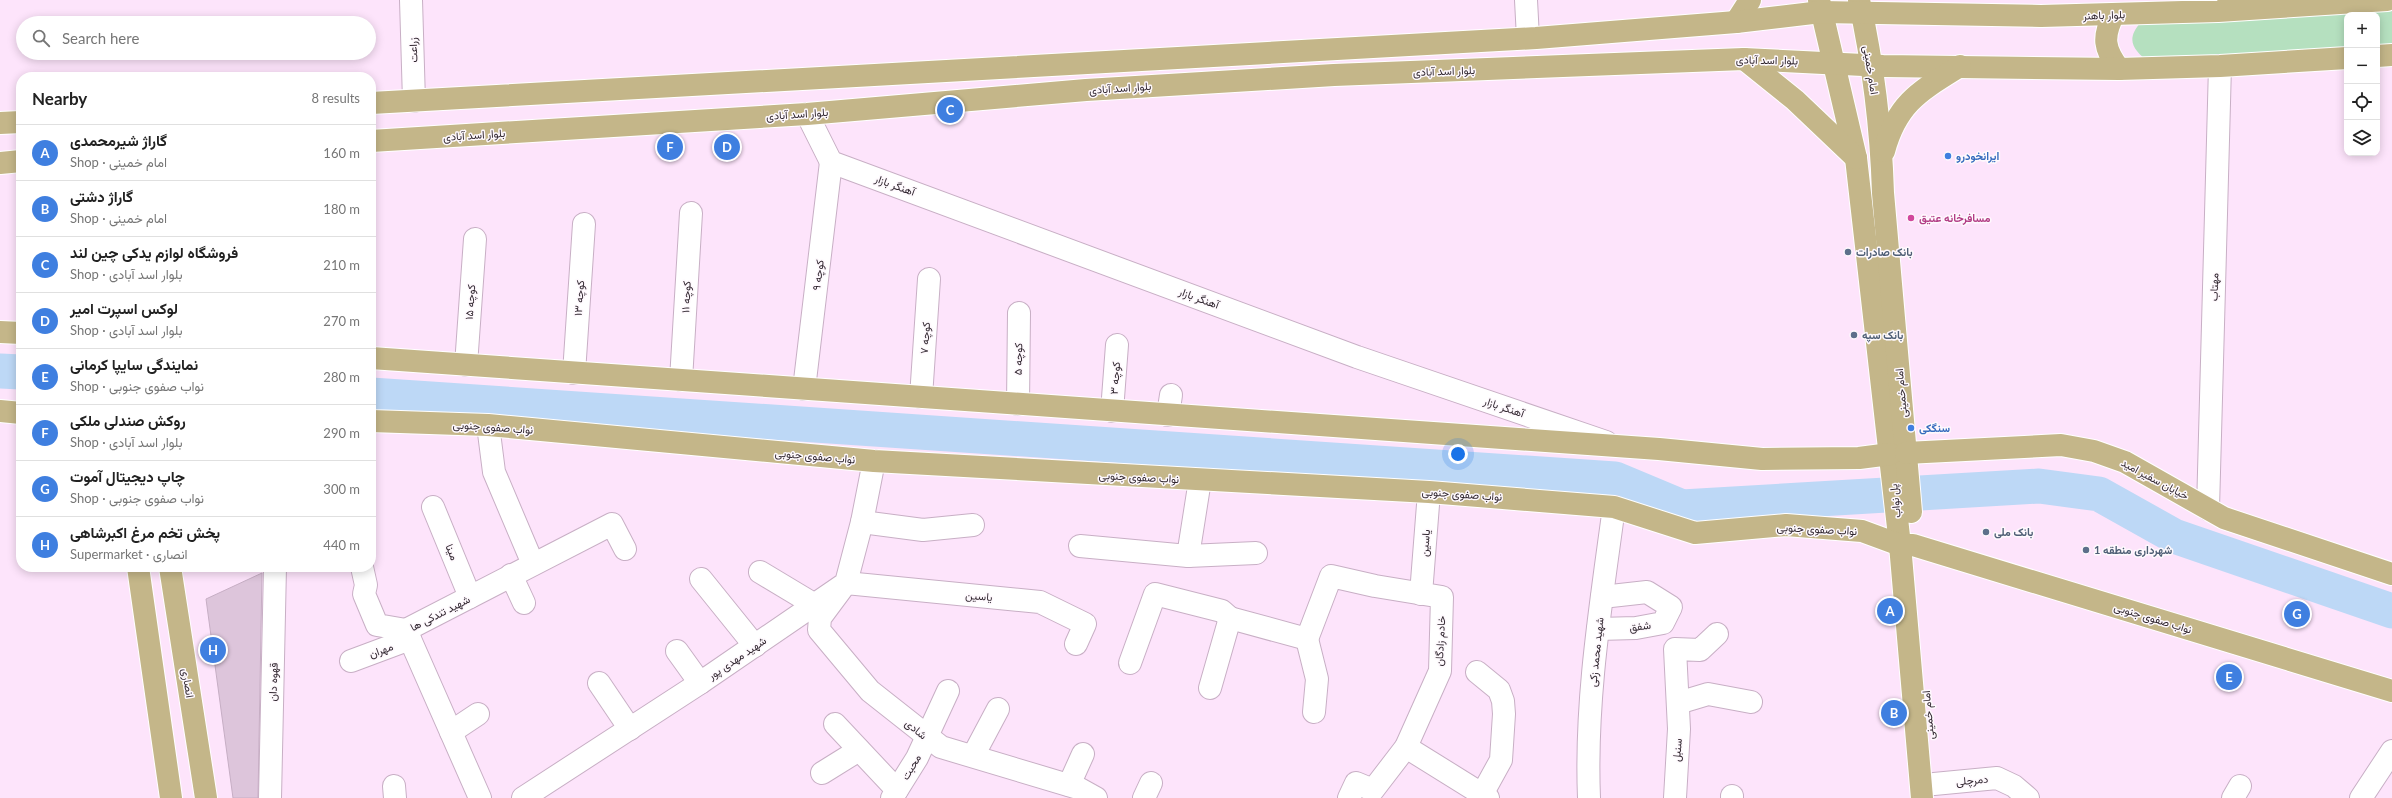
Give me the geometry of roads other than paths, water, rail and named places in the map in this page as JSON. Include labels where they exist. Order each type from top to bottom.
[{"type":"main road","points":[[1736,22],[1750,0]]},
{"type":"main road","points":[[1958,0],[1985,15]]},
{"type":"main road","name":"بلوار باهنر","points":[[1820,6],[1860,6],[1985,15],[2114,14],[2305,3],[2387,0]]},
{"type":"main road","points":[[376,103],[1528,38],[1736,22],[1820,6]]},
{"type":"main road","name":"امام خمینی","points":[[1820,6],[1832,63],[1856,158],[1899,460]]},
{"type":"main road","name":"امام خمینی","points":[[1860,6],[1870,64],[1882,156],[1899,460],[1928,791]]},
{"type":"main road","points":[[2114,14],[2107,28],[2106,42],[2110,56],[2119,69]]},
{"type":"main road","points":[[2380,56],[2392,55]]},
{"type":"main road","points":[[1870,64],[2119,69],[2220,66],[2344,58]]},
{"type":"main road","points":[[1744,59],[1795,100],[1856,158]]},
{"type":"main road","name":"بلوار اسد آبادی","points":[[376,141],[807,114],[1086,90],[1334,75],[1744,59],[1870,64]]},
{"type":"main road","points":[[1882,156],[1889,133],[1904,106],[1931,84],[1960,66]]},
{"type":"main road","points":[[677,87],[678,122]]},
{"type":"main road","points":[[0,123],[16,122]]},
{"type":"main road","points":[[0,163],[16,162]]},
{"type":"main road","points":[[0,332],[16,333]]},
{"type":"main road","points":[[376,358],[1112,410],[1170,405],[1762,459],[1858,458],[1899,460]]},
{"type":"main road","points":[[0,411],[16,413]]},
{"type":"main road","name":"نواب صفوی جنوبی","points":[[376,421],[488,425],[874,461],[1429,492],[1614,506],[1695,533],[1786,525],[1862,531],[1906,538],[2392,691]]},
{"type":"main road","name":"خیابان سفیر امید","points":[[1899,460],[2062,445],[2094,451],[2124,462],[2224,518],[2392,574]]},
{"type":"main road","points":[[139,572],[171,798]]},
{"type":"main road","name":"انصاری","points":[[171,572],[206,798]]},
{"type":"main road","points":[[159,714],[168,727],[178,729],[185,724],[192,709]]},
{"type":"main road","points":[[168,770],[171,762],[178,755],[191,753],[200,759]]},
{"type":"street","name":"زراعت","points":[[411,0],[414,101]]},
{"type":"street","points":[[1526,0],[1528,38]]},
{"type":"street","name":"مهتاب","points":[[2208,509],[2220,66]]},
{"type":"street","points":[[807,114],[832,162]]},
{"type":"street","name":"کوچه ۹","points":[[804,389],[832,162]]},
{"type":"street","name":"آهنگر بازار","points":[[832,162],[1357,356],[1618,446]]},
{"type":"street","name":"کوچه ۱۱","points":[[681,380],[691,213]]},
{"type":"street","name":"کوچه ۱۳","points":[[574,373],[584,224]]},
{"type":"street","name":"کوچه ۱۵","points":[[466,365],[475,239]]},
{"type":"street","name":"کوچه ۷","points":[[921,397],[929,279]]},
{"type":"street","name":"کوچه ۵","points":[[1018,404],[1019,313]]},
{"type":"street","name":"کوچه ۳","points":[[1112,410],[1117,345]]},
{"type":"street","points":[[488,425],[494,472],[533,564]]},
{"type":"street","points":[[846,584],[862,522],[874,461]]},
{"type":"street","points":[[1188,556],[1200,480]]},
{"type":"street","name":"یاسین","points":[[1421,594],[1429,492]]},
{"type":"street","name":"شهید محمد زکی","points":[[1589,798],[1587,750],[1593,662],[1614,506]]},
{"type":"street","name":"مینا","points":[[433,507],[470,597]]},
{"type":"street","points":[[862,522],[923,530],[973,525]]},
{"type":"street","name":"شهید تندکی ها","points":[[480,798],[408,635],[470,597],[612,524],[625,549]]},
{"type":"street","points":[[1080,546],[1188,556],[1256,553]]},
{"type":"street","name":"قهوه دان","points":[[270,798],[275,572]]},
{"type":"street","points":[[363,572],[366,585],[364,594],[377,625],[408,635]]},
{"type":"street","points":[[760,572],[815,605]]},
{"type":"street","points":[[511,575],[524,603]]},
{"type":"street","name":"خادم زادگان","points":[[1307,639],[1331,576],[1375,586],[1442,597],[1440,670],[1406,747]]},
{"type":"street","points":[[701,579],[755,646]]},
{"type":"street","name":"یاسین","points":[[846,584],[1040,602],[1085,624],[1076,644]]},
{"type":"street","name":"شهید مهدی پور","points":[[523,798],[700,683],[846,584]]},
{"type":"street","name":"شادی","points":[[846,584],[820,618],[819,630],[870,691],[926,738],[941,747],[1070,785],[1094,797]]},
{"type":"street","name":"شفق","points":[[1598,630],[1636,628],[1663,623],[1671,606],[1647,592],[1602,598]]},
{"type":"street","points":[[1130,663],[1155,594],[1222,611],[1230,618],[1307,639],[1317,679],[1314,712]]},
{"type":"street","points":[[1210,688],[1230,618]]},
{"type":"street","name":"سنبل","points":[[1675,798],[1679,729],[1675,649],[1700,650],[1717,634]]},
{"type":"street","name":"مهران","points":[[351,661],[408,635]]},
{"type":"street","points":[[677,651],[700,683]]},
{"type":"street","points":[[1349,798],[1356,783],[1373,790],[1406,747],[1483,797],[1501,760],[1504,714],[1503,701],[1498,690],[1477,672]]},
{"type":"street","points":[[599,683],[630,728]]},
{"type":"street","name":"محبت","points":[[894,794],[917,758],[948,690]]},
{"type":"street","points":[[1678,703],[1708,694],[1751,702]]},
{"type":"street","points":[[973,756],[998,709]]},
{"type":"street","points":[[451,732],[478,714]]},
{"type":"street","points":[[835,724],[859,750],[894,794]]},
{"type":"street","points":[[822,773],[859,750]]},
{"type":"street","points":[[2361,798],[2392,751]]},
{"type":"street","points":[[1070,785],[1083,754]]},
{"type":"street","name":"دمرچلی","points":[[1928,791],[1997,778],[2014,786],[2028,798]]},
{"type":"waterway","points":[[0,371],[16,372]]},
{"type":"waterway","points":[[376,395],[1615,479],[1682,507],[2039,486],[2099,494],[2174,536],[2392,611]]},
{"type":"place","name":"فروشگاه لوازم یدکی چین لند","points":[[950,110]]},
{"type":"place","name":"روکش صندلی ملکی","points":[[670,147]]},
{"type":"place","name":"لوکس اسپرت امیر","points":[[727,147]]},
{"type":"place","name":"ایرانخودرو","points":[[1948,156]]},
{"type":"place","name":"مسافرخانه عتیق","points":[[1911,218]]},
{"type":"place","name":"بانک صادرات","points":[[1848,252]]},
{"type":"place","name":"بانک سپه","points":[[1854,335]]},
{"type":"place","name":"سنگکی","points":[[1911,428]]},
{"type":"place","name":"بانک ملی","points":[[1986,532]]},
{"type":"place","name":"شهرداری منطقه 1","points":[[2086,550]]},
{"type":"place","name":"گاراژ شیرمحمدی","points":[[1890,611]]},
{"type":"place","name":"چاپ دیجیتال آموت","points":[[2297,614]]},
{"type":"place","name":"پخش تخم مرغ اکبرشاهی","points":[[213,650]]},
{"type":"place","name":"نمایندگی سایپا کرمانی","points":[[2229,677]]},
{"type":"place","name":"گاراژ دشتی","points":[[1894,713]]}]
